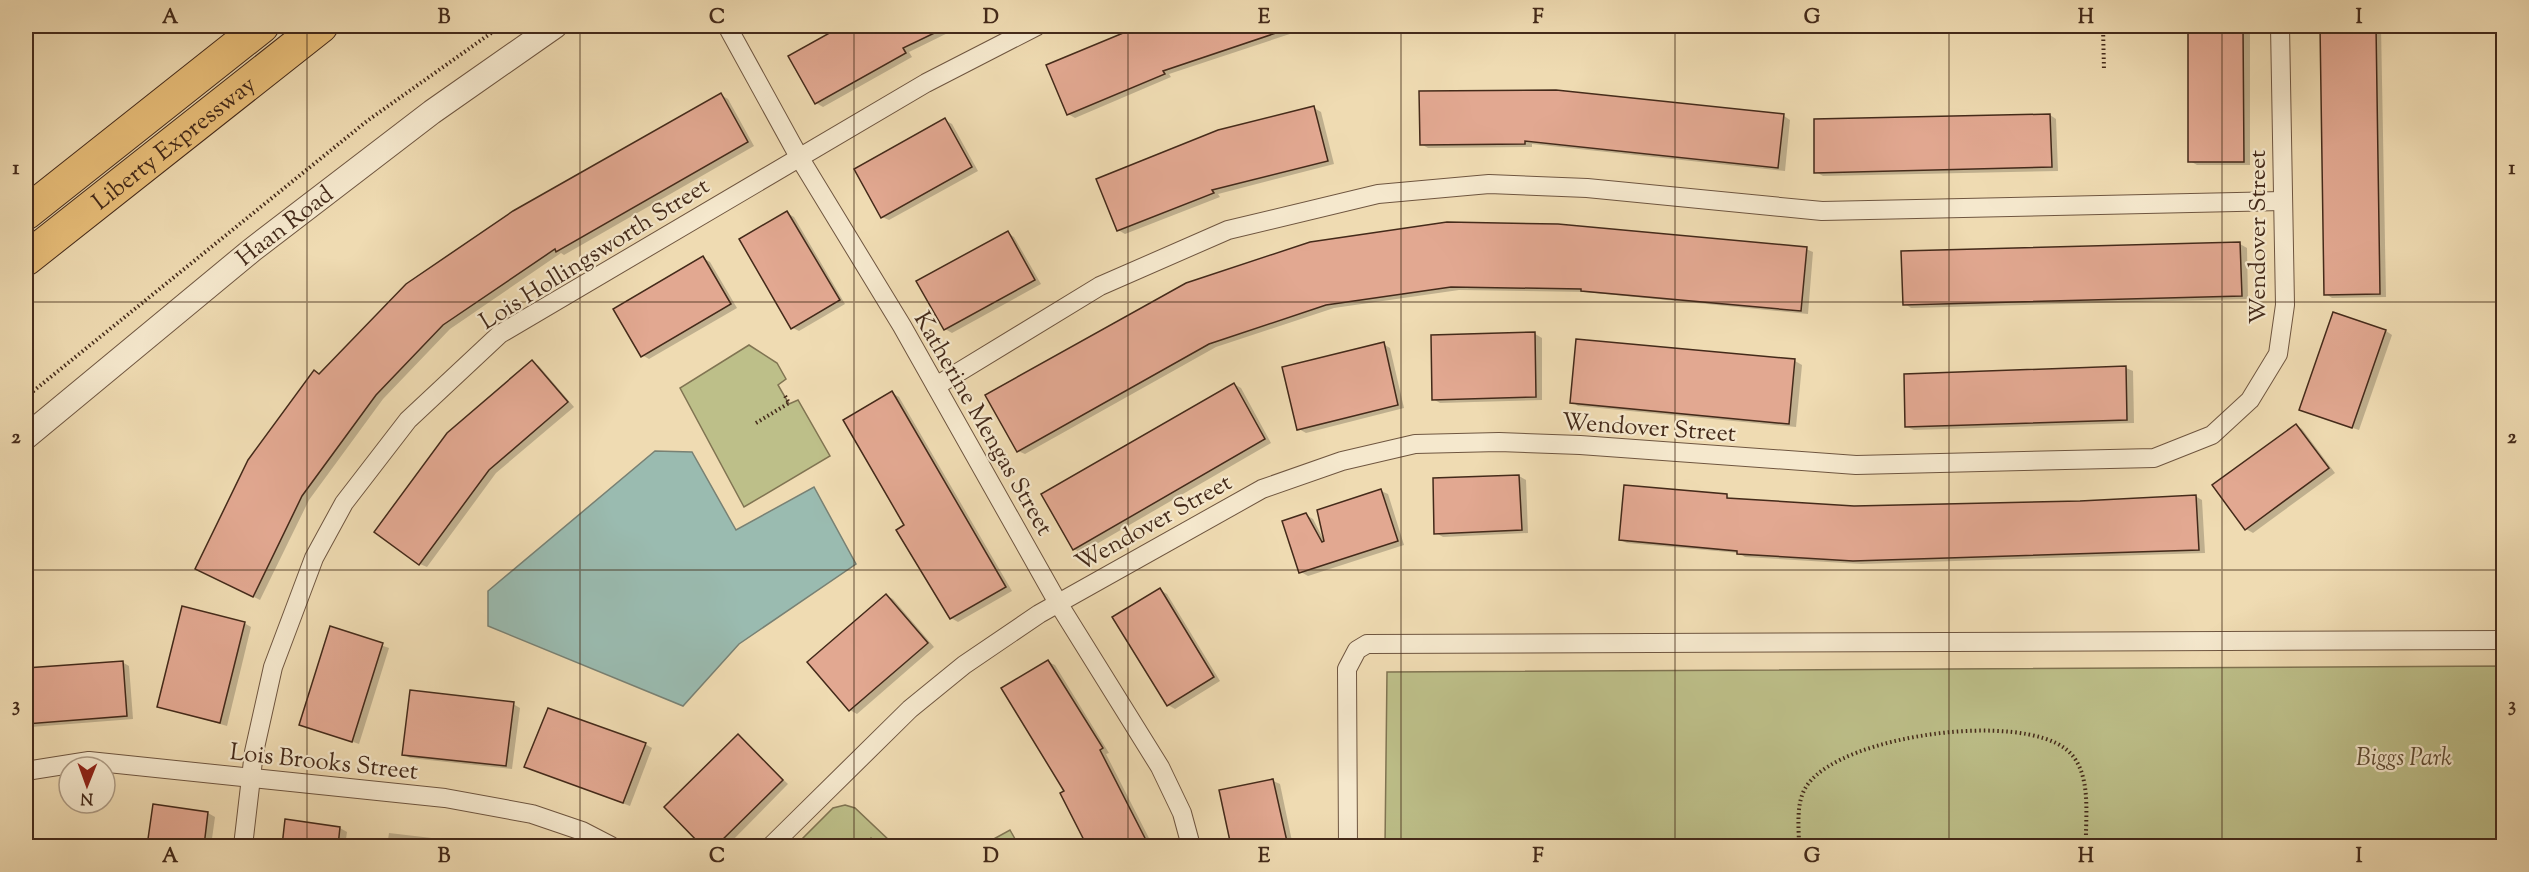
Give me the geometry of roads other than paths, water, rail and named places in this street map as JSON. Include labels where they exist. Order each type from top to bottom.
[{"type":"highway","name":"Liberty Expressway","points":[[26,213],[262,26]]},
{"type":"highway","name":"Liberty Expressway","points":[[26,259],[321,26]]},
{"type":"street","name":"Haan Road","points":[[26,437],[261,243],[432,112],[555,26]]},
{"type":"street","name":"Katherine Mengas Street","points":[[727,26],[799,157],[936,387],[1058,603],[1160,767],[1182,813],[1191,846]]},
{"type":"street","name":"Lois Hollingsworth Street","points":[[243,846],[251,777],[273,667],[314,558],[344,503],[408,420],[500,334],[926,83],[1038,26]]},
{"type":"street","name":"Wendover Street","points":[[771,846],[910,709],[964,665],[1058,603],[1262,489],[1342,462],[1415,444],[1580,445],[1856,465],[2154,458],[2212,435],[2250,400],[2278,354],[2285,305],[2280,26]]},
{"type":"street","points":[[936,387],[1110,281],[1228,230],[1378,194],[1489,184],[1587,188],[1822,211],[2283,201]]},
{"type":"street","points":[[1347,846],[1347,669],[1357,650],[1367,644],[2504,640]]},
{"type":"street","name":"Lois Brooks Street","points":[[26,771],[89,761],[445,798],[532,814],[582,831],[611,846]]},
{"type":"water","points":[[655,451],[692,452],[736,530],[814,487],[856,564],[739,644],[683,706],[488,626],[488,591]]},
{"type":"park label","name":"Biggs Park","points":[[2404,757]]}]
